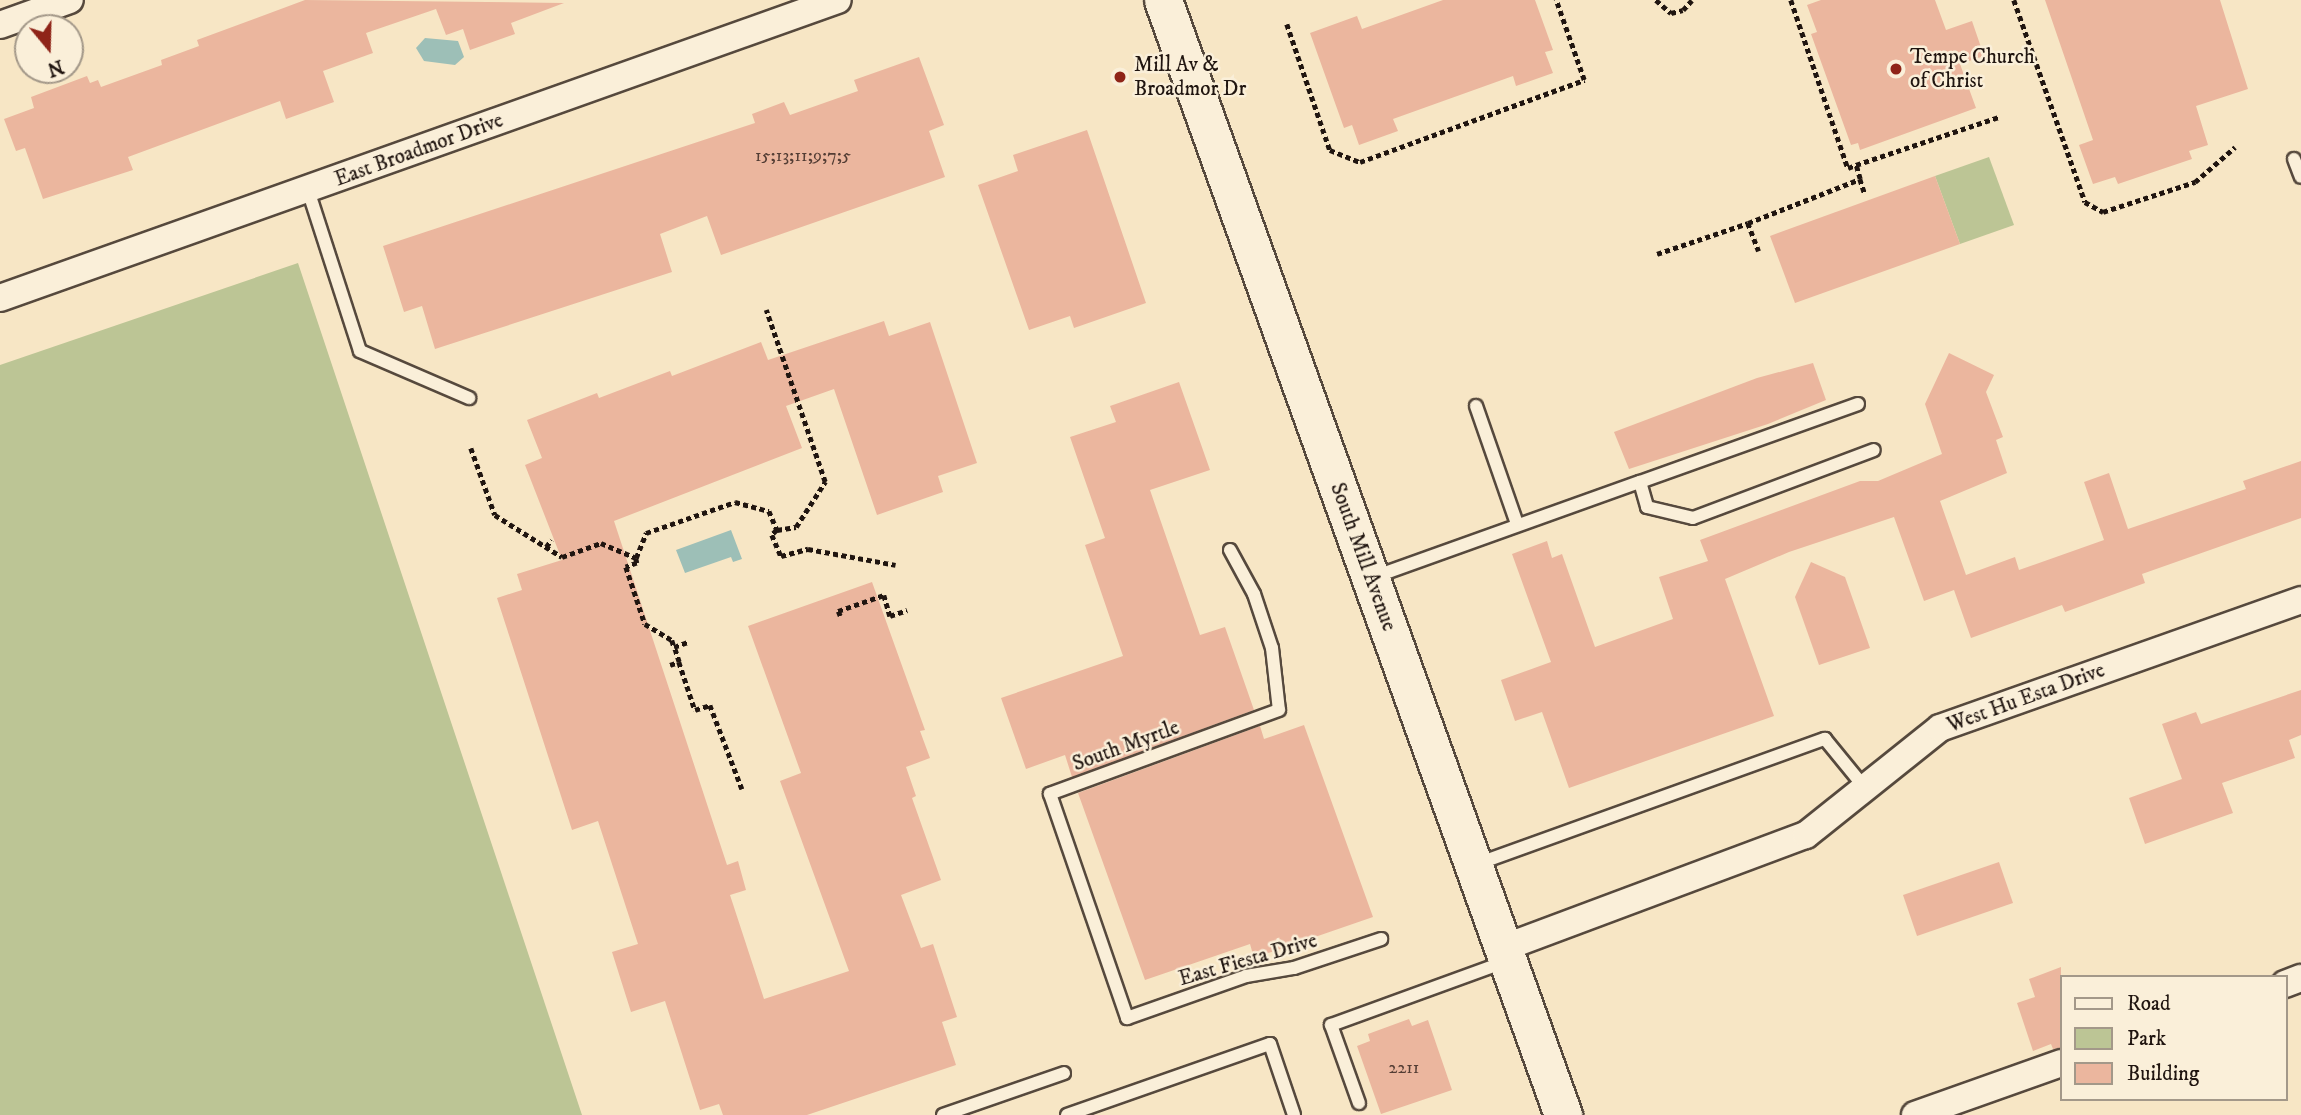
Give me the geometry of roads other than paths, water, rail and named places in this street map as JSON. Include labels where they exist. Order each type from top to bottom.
[{"type":"main road","name":"South Mill Avenue","points":[[1163,0],[1563,1115]]},
{"type":"street","points":[[11,14],[70,0]]},
{"type":"street","name":"East Broadmor Drive","points":[[0,298],[838,0]]},
{"type":"street","name":"West Hu Esta Drive","points":[[1505,954],[1806,835],[1940,728],[2301,600]]},
{"type":"street","points":[[1915,1115],[2060,1063]]},
{"type":"lane","points":[[2294,159],[2301,177]]},
{"type":"lane","points":[[308,190],[360,351],[469,398]]},
{"type":"lane","points":[[1371,578],[1858,404]]},
{"type":"lane","points":[[1476,406],[1517,524]]},
{"type":"lane","points":[[1640,482],[1647,507],[1693,518],[1874,450]]},
{"type":"lane","name":"South Myrtle","points":[[1127,1018],[1050,794],[1279,710],[1272,648],[1254,594],[1230,550]]},
{"type":"lane","points":[[1474,865],[1825,739],[1865,788]]},
{"type":"lane","name":"East Fiesta Drive","points":[[1127,1018],[1246,976],[1294,968],[1381,939]]},
{"type":"lane","points":[[1359,1103],[1331,1025],[1505,954]]},
{"type":"lane","points":[[1067,1115],[1270,1044],[1294,1115]]},
{"type":"lane","points":[[943,1115],[1064,1073]]},
{"type":"water","points":[[425,38],[458,41],[464,57],[455,65],[424,61],[416,48]]},
{"type":"water","points":[[731,530],[742,559],[733,562],[731,557],[685,573],[676,550]]},
{"type":"place","name":"Tempe Church of Christ","points":[[1896,69]]},
{"type":"place","name":"Mill Av & Broadmor Dr","points":[[1120,77]]}]
